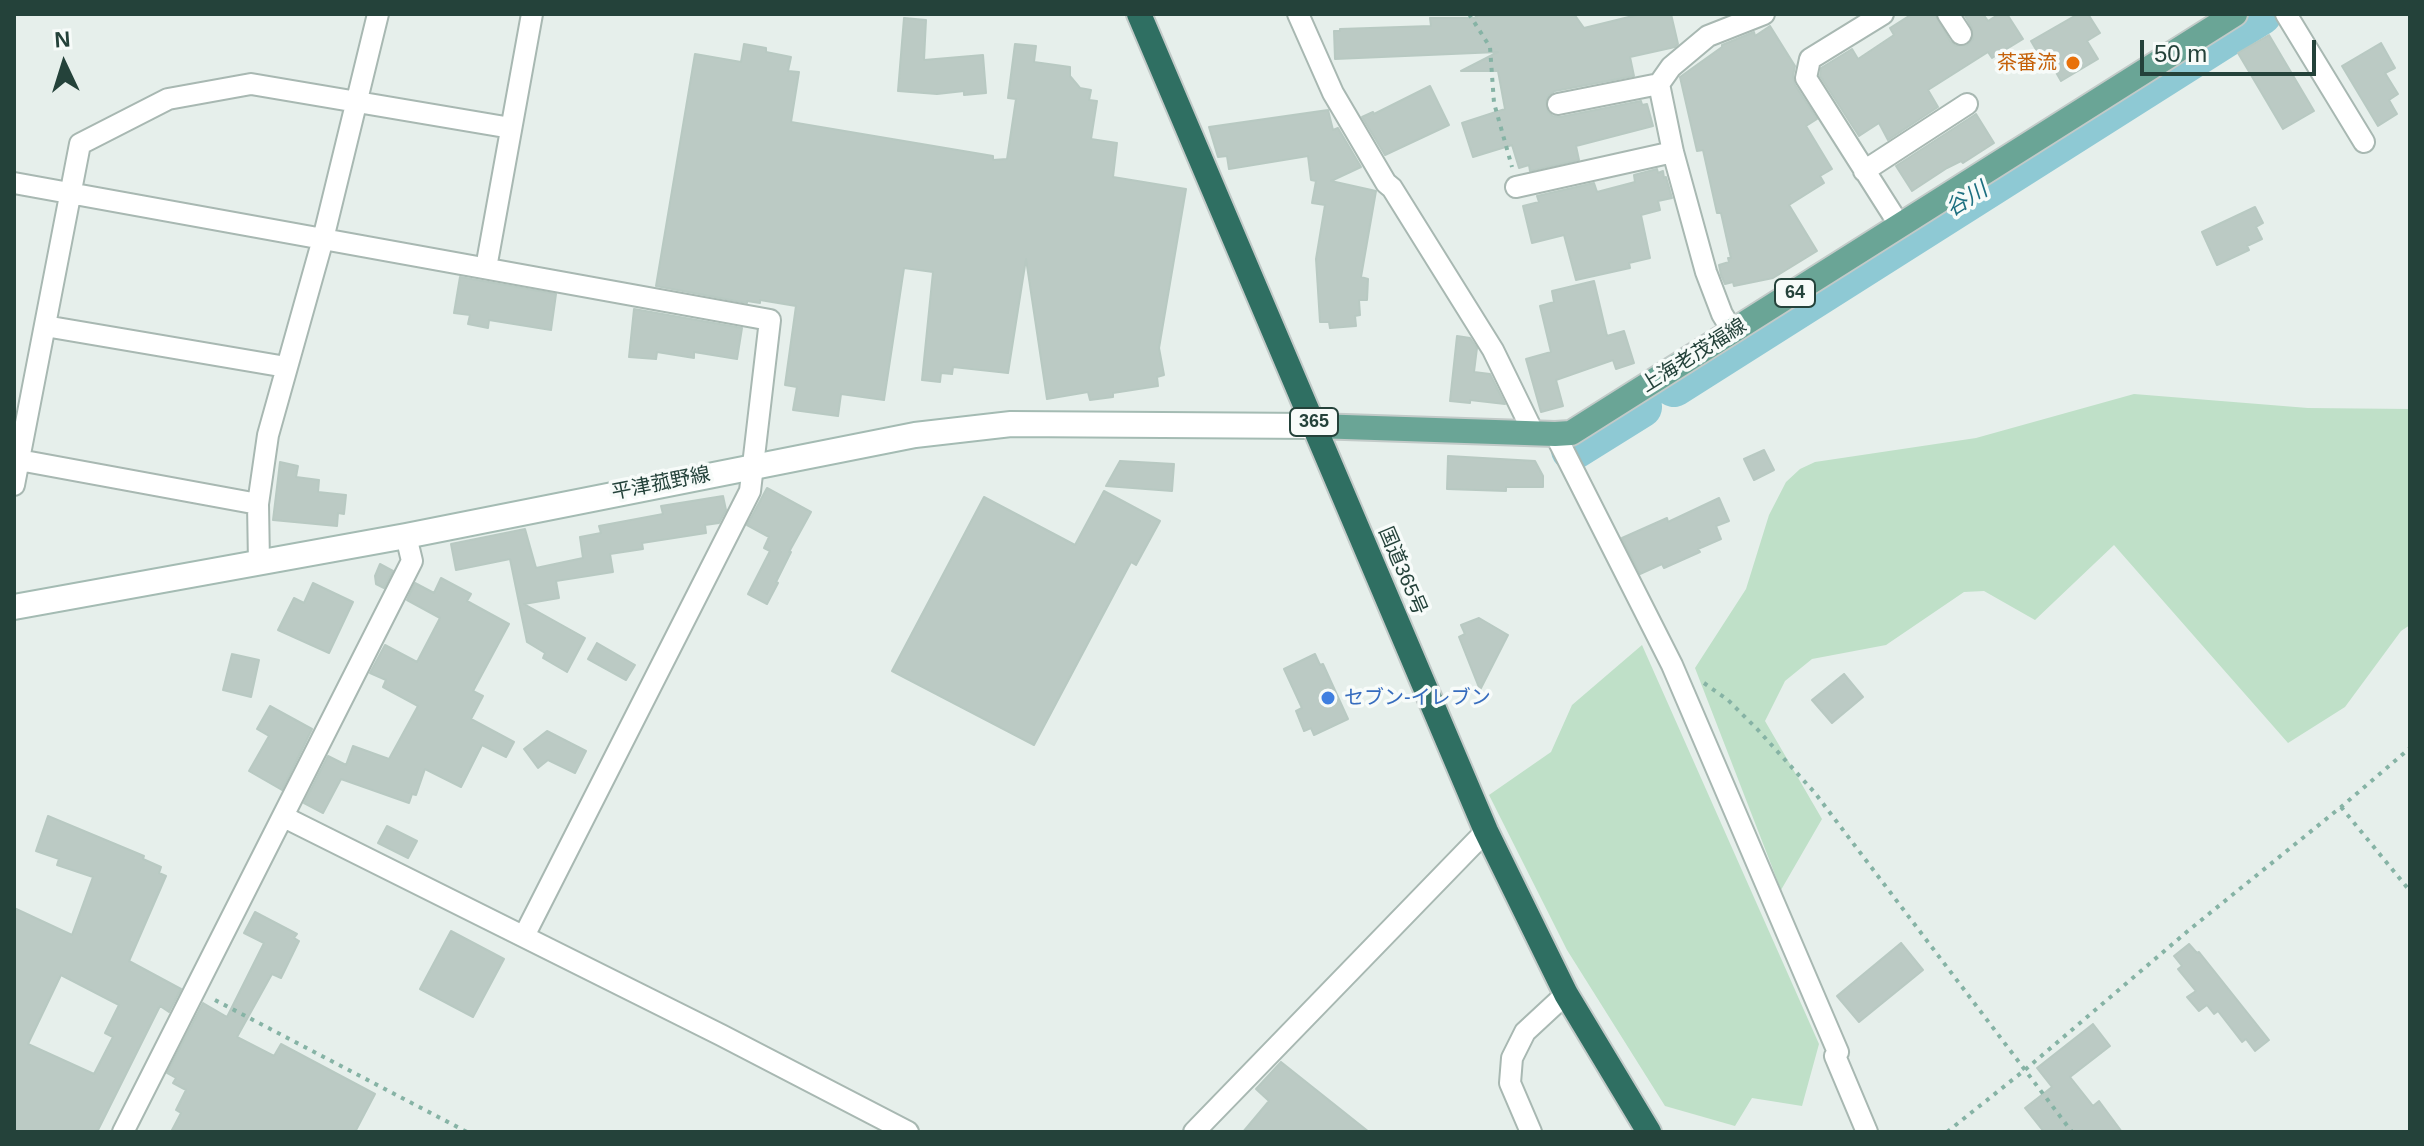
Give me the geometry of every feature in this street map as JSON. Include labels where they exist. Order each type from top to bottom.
[{"type":"highway","name":"国道365号","points":[[1139,14],[1486,831],[1566,994],[1649,1132]]},
{"type":"main road","name":"上海老茂福線","points":[[1315,426],[1571,433],[2235,14]]},
{"type":"main road","name":"平津菰野線","points":[[14,607],[406,536],[915,435],[1011,424],[1315,426]]},
{"type":"street","points":[[259,563],[258,504],[268,435],[323,239],[378,14]]},
{"type":"street","points":[[486,268],[532,14]]},
{"type":"street","points":[[1298,14],[1333,93],[1544,434],[1672,665],[1838,1052],[1835,1056],[1867,1132]]},
{"type":"street","points":[[1558,104],[1659,84],[1671,67],[1708,36],[1764,14]]},
{"type":"street","points":[[1883,14],[1810,59],[1806,78],[1900,226]]},
{"type":"street","points":[[1948,14],[1961,34]]},
{"type":"street","points":[[2286,14],[2364,142]]},
{"type":"street","points":[[14,485],[80,144],[168,99],[251,84],[511,128]]},
{"type":"street","points":[[1659,84],[1673,152],[1706,272],[1722,314],[1733,332]]},
{"type":"street","points":[[1864,171],[1967,104]]},
{"type":"street","points":[[1516,187],[1673,152]]},
{"type":"street","points":[[14,183],[770,320],[750,491],[524,936]]},
{"type":"street","points":[[45,326],[286,367]]},
{"type":"street","points":[[19,460],[258,504]]},
{"type":"street","points":[[123,1132],[412,561],[406,536]]},
{"type":"street","points":[[284,817],[908,1132]]},
{"type":"street","points":[[1194,1132],[1486,831]]},
{"type":"street","points":[[1531,1132],[1510,1083],[1512,1058],[1525,1032],[1566,994]]},
{"type":"path","points":[[1469,14],[1490,47],[1494,103],[1516,187]]},
{"type":"path","points":[[1672,665],[1728,700],[1815,793],[2072,1132]]},
{"type":"path","points":[[1947,1132],[2410,748]]},
{"type":"path","points":[[2341,807],[2410,891]]},
{"type":"path","points":[[195,989],[467,1132]]},
{"type":"green space","points":[[2134,394],[2308,408],[2410,409],[2410,625],[2401,631],[2345,707],[2288,743],[2114,545],[2035,620],[1984,591],[1964,592],[1886,645],[1812,659],[1785,681],[1765,721],[1822,819],[1781,890],[1695,668],[1746,589],[1769,515],[1786,482],[1800,469],[1815,462],[1976,438]]},
{"type":"green space","points":[[1642,645],[1819,1044],[1802,1106],[1752,1098],[1735,1126],[1665,1106],[1567,950],[1489,795],[1551,752],[1572,705]]},
{"type":"building","points":[[1474,14],[1574,14],[1584,28],[1641,14],[1671,14],[1678,44],[1630,57],[1634,76],[1555,91],[1546,101],[1548,112],[1560,117],[1641,101],[1642,105],[1647,104],[1653,126],[1576,146],[1579,160],[1530,171],[1529,165],[1519,168],[1512,145],[1473,157],[1462,123],[1505,109],[1498,71],[1461,71],[1498,52],[1335,59],[1334,31],[1340,29],[1431,26],[1430,18],[1477,18]]},
{"type":"building","points":[[1912,14],[1935,14],[1956,46],[1967,45],[1973,39],[1972,28],[1964,14],[1983,14],[1988,21],[1999,14],[2007,14],[2023,39],[1992,58],[1988,52],[1928,90],[1938,107],[1888,140],[1879,123],[1859,136],[1820,76],[1821,68],[1852,49],[1858,59],[1894,35],[1890,28]]},
{"type":"building","points":[[2078,14],[2088,14],[2100,33],[2087,41],[2098,59],[2061,81],[2053,67],[2048,70],[2031,41]]},
{"type":"building","points":[[904,18],[926,20],[924,60],[983,55],[986,93],[964,95],[964,91],[937,94],[898,91]]},
{"type":"building","points":[[1770,26],[1795,66],[1795,85],[1817,119],[1806,126],[1832,169],[1820,176],[1824,183],[1789,205],[1817,251],[1773,278],[1734,286],[1733,282],[1725,284],[1721,275],[1719,265],[1729,262],[1728,258],[1731,258],[1703,150],[1697,151],[1680,77],[1722,45],[1754,32],[1755,36]]},
{"type":"building","points":[[2269,35],[2314,111],[2283,129],[2238,53]]},
{"type":"building","points":[[2381,43],[2395,68],[2385,73],[2398,94],[2389,100],[2397,114],[2378,126],[2342,66]]},
{"type":"building","points":[[744,44],[791,57],[788,71],[799,72],[791,122],[993,156],[993,160],[1007,159],[1016,99],[1008,98],[1015,44],[1036,46],[1034,62],[1070,67],[1070,76],[1080,88],[1091,90],[1089,100],[1097,101],[1091,139],[1117,143],[1113,177],[1186,189],[1159,348],[1164,375],[1157,377],[1158,386],[1090,400],[1088,392],[1047,399],[1026,259],[1008,373],[953,367],[952,374],[941,373],[940,382],[922,380],[933,272],[904,268],[884,400],[841,394],[838,416],[793,410],[797,387],[785,385],[796,306],[760,300],[760,303],[747,303],[656,286],[695,54],[741,62]]},
{"type":"building","points":[[1430,86],[1449,125],[1385,155],[1362,117]]},
{"type":"building","points":[[1328,110],[1333,130],[1338,128],[1361,167],[1331,181],[1376,191],[1361,277],[1368,279],[1367,300],[1359,300],[1360,315],[1355,316],[1356,326],[1330,328],[1329,322],[1320,322],[1316,259],[1325,205],[1312,203],[1316,181],[1311,180],[1308,156],[1229,169],[1227,156],[1218,157],[1209,127]]},
{"type":"building","points":[[1976,114],[1994,143],[1912,191],[1896,166]]},
{"type":"building","points":[[1657,169],[1658,173],[1663,171],[1672,198],[1658,201],[1660,210],[1641,215],[1650,258],[1629,263],[1630,268],[1576,280],[1564,235],[1532,243],[1523,206],[1539,202],[1537,196],[1594,183],[1597,192],[1635,182],[1634,175]]},
{"type":"building","points":[[2255,207],[2263,223],[2256,227],[2262,239],[2247,246],[2249,250],[2217,265],[2202,232]]},
{"type":"building","points":[[460,277],[556,294],[551,330],[489,320],[488,328],[468,324],[470,315],[454,313]]},
{"type":"building","points":[[1594,281],[1607,336],[1624,331],[1634,363],[1616,369],[1613,360],[1556,380],[1563,406],[1541,412],[1526,359],[1551,352],[1540,306],[1554,302],[1552,291]]},
{"type":"building","points":[[634,309],[742,328],[737,359],[694,352],[694,358],[657,352],[656,359],[629,357]]},
{"type":"building","points":[[1457,336],[1470,338],[1477,348],[1474,372],[1490,374],[1505,404],[1450,401]]},
{"type":"building","points":[[1764,450],[1774,470],[1754,480],[1744,459]]},
{"type":"building","points":[[1448,456],[1535,461],[1543,476],[1543,487],[1506,487],[1506,491],[1447,489]]},
{"type":"building","points":[[1120,461],[1174,464],[1172,491],[1106,486]]},
{"type":"building","points":[[280,462],[298,466],[296,477],[319,480],[318,492],[346,495],[344,514],[338,513],[337,526],[273,520]]},
{"type":"building","points":[[767,488],[811,512],[789,552],[767,604],[748,594],[770,551],[764,548],[769,537],[747,525]]},
{"type":"building","points":[[1104,491],[1160,521],[1136,565],[1131,562],[1034,745],[892,671],[984,497],[1075,545]]},
{"type":"building","points":[[723,496],[726,510],[719,523],[705,525],[706,533],[642,543],[643,549],[610,554],[613,572],[556,581],[559,598],[524,604],[585,638],[567,672],[543,658],[545,653],[527,642],[510,559],[456,570],[451,544],[525,529],[536,568],[583,558],[580,537],[601,533],[599,526],[663,514],[661,506]]},
{"type":"building","points":[[1719,498],[1729,521],[1716,526],[1721,539],[1664,568],[1662,564],[1640,574],[1622,538],[1667,518],[1668,522]]},
{"type":"building","points":[[380,564],[393,571],[384,588],[376,584],[375,576]]},
{"type":"building","points":[[441,578],[471,594],[467,601],[509,624],[473,691],[483,696],[471,719],[514,742],[506,757],[482,745],[461,787],[425,769],[416,795],[412,794],[409,803],[341,779],[323,813],[304,803],[328,756],[346,765],[353,746],[389,759],[418,706],[383,687],[386,680],[370,673],[385,645],[417,662],[440,618],[407,600],[415,583],[434,593]]},
{"type":"building","points":[[313,583],[353,602],[329,653],[278,630],[294,598],[304,603]]},
{"type":"building","points":[[1479,618],[1508,635],[1480,690],[1459,637],[1465,634],[1461,625]]},
{"type":"building","points":[[597,643],[635,665],[626,680],[588,659]]},
{"type":"building","points":[[232,654],[259,660],[251,697],[223,690]]},
{"type":"building","points":[[1315,654],[1320,665],[1323,664],[1348,719],[1314,735],[1311,728],[1304,731],[1296,711],[1302,708],[1284,669]]},
{"type":"building","points":[[1844,674],[1863,697],[1832,723],[1812,700]]},
{"type":"building","points":[[270,706],[312,729],[282,790],[249,771],[269,736],[257,729]]},
{"type":"building","points":[[547,731],[586,751],[575,773],[548,760],[538,768],[524,749]]},
{"type":"building","points":[[48,816],[144,856],[143,859],[161,867],[159,873],[166,876],[129,961],[181,989],[169,1012],[160,1006],[97,1132],[14,1132],[14,908],[72,935],[93,877],[57,865],[59,859],[36,851]],"holes":[[[61,975],[119,1005],[105,1033],[113,1037],[94,1074],[28,1044]]]},
{"type":"building","points":[[387,826],[417,841],[408,858],[378,843]]},
{"type":"building","points":[[255,912],[297,934],[294,938],[299,941],[281,978],[272,974],[237,1037],[274,1056],[281,1044],[375,1094],[355,1132],[171,1132],[181,1113],[176,1110],[186,1090],[173,1083],[176,1078],[167,1073],[203,1003],[227,1017],[264,943],[244,933]]},
{"type":"building","points":[[451,931],[504,959],[473,1017],[420,989]]},
{"type":"building","points":[[1901,943],[1923,970],[1859,1022],[1837,996]]},
{"type":"building","points":[[2189,944],[2199,952],[2269,1040],[2255,1051],[2246,1039],[2242,1042],[2218,1011],[2214,1014],[2207,1005],[2199,1011],[2187,997],[2196,991],[2178,969],[2182,966],[2174,956]]},
{"type":"building","points":[[2093,1024],[2110,1046],[2070,1077],[2093,1106],[2099,1101],[2122,1132],[2044,1132],[2025,1108],[2052,1087],[2037,1068]]},
{"type":"building","points":[[1281,1062],[1369,1132],[1243,1132],[1269,1101],[1256,1089]]},
{"type":"waterway","name":"谷川","points":[[1674,386],[2261,14]]},
{"type":"waterway","name":"谷川","points":[[1572,450],[1641,407]]},
{"type":"place","name":"茶番流","points":[[2073,63]]},
{"type":"place","name":"セブン-イレブン","points":[[1328,698]]}]
